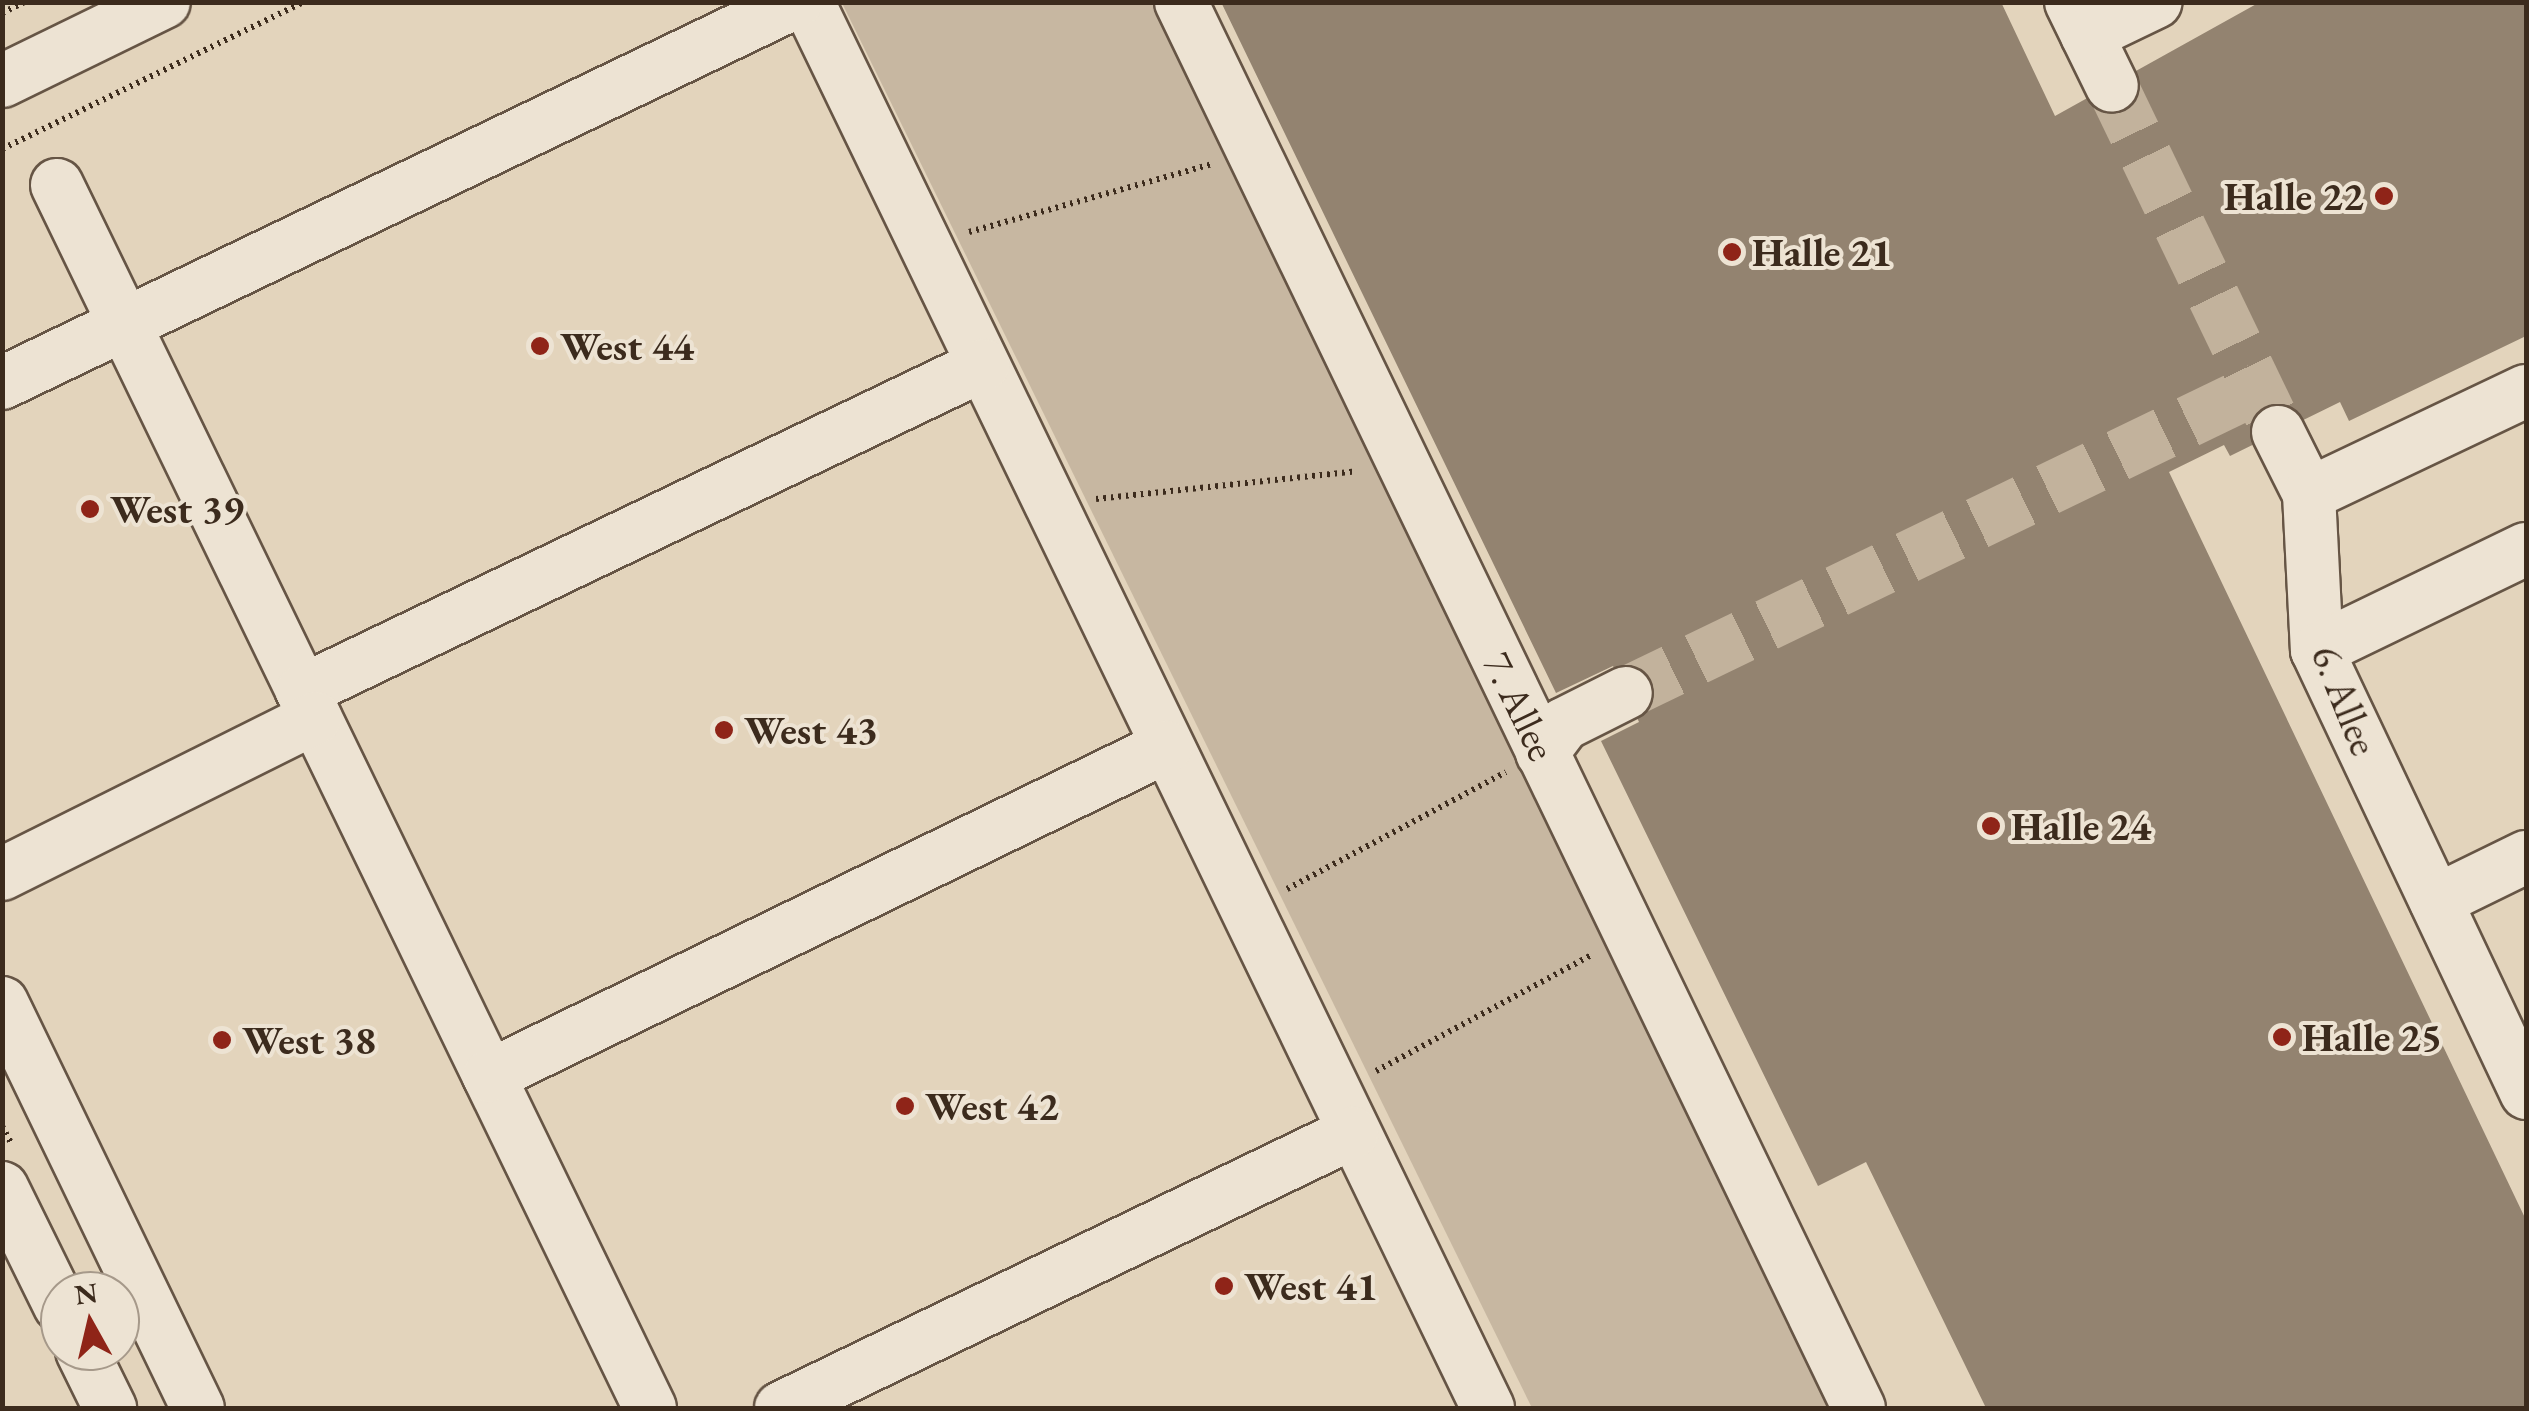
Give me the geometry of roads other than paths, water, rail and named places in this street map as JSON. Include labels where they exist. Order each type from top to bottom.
[{"type":"street","points":[[2,383],[796,2]]},
{"type":"street","points":[[808,2],[1342,1114],[1488,1408]]},
{"type":"street","name":"7. Allee","points":[[1182,2],[1859,1408]]},
{"type":"street","points":[[2112,86],[2079,19],[2156,2]]},
{"type":"street","points":[[2,81],[145,7]]},
{"type":"street","points":[[57,185],[650,1408]]},
{"type":"street","points":[[2,874],[309,704],[983,365]]},
{"type":"street","points":[[2309,494],[2526,391]]},
{"type":"street","name":"6. Allee","points":[[2278,432],[2309,494],[2317,650],[2526,1092]]},
{"type":"street","points":[[2317,650],[2526,549]]},
{"type":"street","points":[[1542,753],[1564,724],[1626,694]]},
{"type":"street","points":[[489,1076],[1166,747]]},
{"type":"street","points":[[2436,901],[2526,857]]},
{"type":"street","points":[[2,1004],[198,1408]]},
{"type":"street","points":[[781,1408],[1342,1114]]},
{"type":"street","points":[[2,1188],[43,1271]]},
{"type":"street","points":[[92,1371],[110,1408]]},
{"type":"tunnel","points":[[2112,86],[2271,417]]},
{"type":"tunnel","points":[[1626,693],[2258,388]]},
{"type":"place","name":"Halle 22","points":[[2384,196]]},
{"type":"place","name":"Halle 21","points":[[1732,252]]},
{"type":"place","name":"West 44","points":[[540,346]]},
{"type":"place","name":"West 39","points":[[90,509]]},
{"type":"place","name":"West 43","points":[[724,730]]},
{"type":"place","name":"Halle 24","points":[[1991,826]]},
{"type":"place","name":"Halle 25","points":[[2282,1037]]},
{"type":"place","name":"West 38","points":[[222,1040]]},
{"type":"place","name":"West 42","points":[[905,1106]]},
{"type":"place","name":"West 41","points":[[1224,1286]]}]
